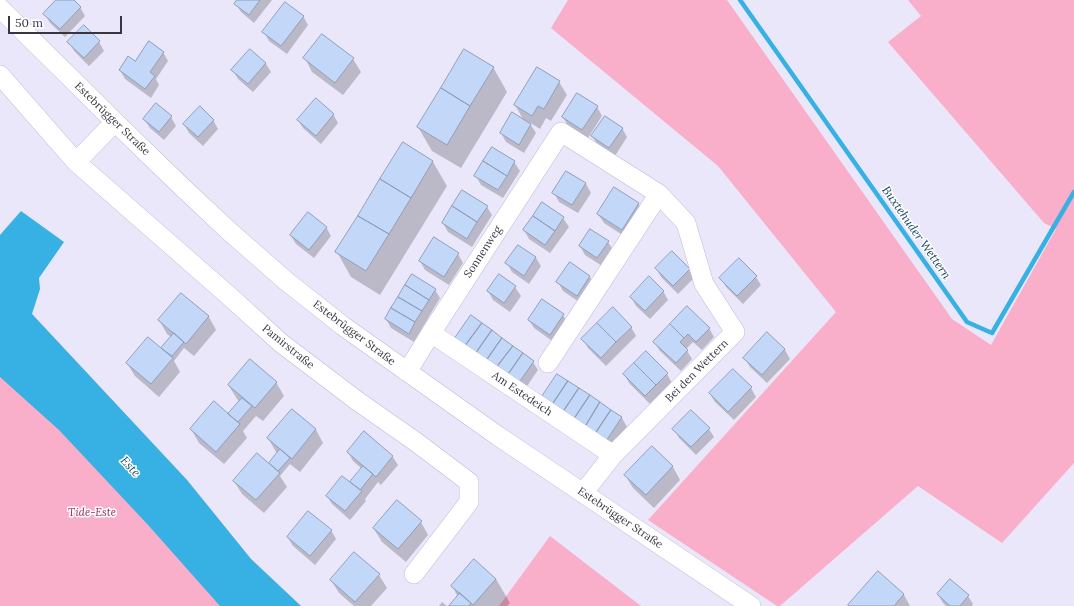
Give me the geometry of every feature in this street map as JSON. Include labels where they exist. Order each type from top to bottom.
[{"type":"street","name":"Estebrügger Straße","points":[[0,8],[115,122],[229,231],[286,281],[343,326],[498,436],[751,606]]},
{"type":"street","points":[[0,75],[76,162],[115,122]]},
{"type":"street","name":"Sonnenweg","points":[[407,372],[561,132]]},
{"type":"street","name":"Bei den Wettern","points":[[561,132],[658,194],[686,223],[704,284],[736,332],[613,455],[583,493]]},
{"type":"street","name":"Pamirstraße","points":[[76,162],[281,343],[356,400],[416,442],[469,482],[469,502],[414,574]]},
{"type":"street","points":[[548,363],[658,194]]},
{"type":"street","name":"Am Estedeich","points":[[431,333],[613,455]]},
{"type":"green space","points":[[568,0],[727,0],[952,319],[991,345],[1056,229],[1044,223],[888,42],[921,16],[908,0],[1074,0],[1074,463],[1002,543],[918,486],[780,606],[777,606],[648,520],[836,312],[718,166],[551,28]]},
{"type":"green space","name":"Tide-Este","points":[[0,288],[32,314],[187,480],[251,559],[301,606],[0,606]]},
{"type":"green space","points":[[550,536],[641,606],[499,606]]},
{"type":"water","name":"Este","points":[[21,211],[64,242],[39,278],[40,289],[32,314],[187,480],[251,559],[301,606],[220,606],[149,526],[59,430],[0,377],[0,235]]},
{"type":"building","points":[[56,0],[74,0],[81,7],[60,29],[43,14]]},
{"type":"building","points":[[237,0],[260,0],[249,15],[234,4]]},
{"type":"building","points":[[285,2],[304,16],[281,46],[262,32]]},
{"type":"building","points":[[84,25],[100,41],[84,58],[67,42]]},
{"type":"building","points":[[322,34],[354,58],[335,83],[303,58]]},
{"type":"building","points":[[149,41],[164,52],[150,72],[155,76],[145,89],[119,70],[128,56],[135,61]]},
{"type":"building","points":[[250,49],[266,63],[248,84],[231,70]]},
{"type":"building","points":[[464,49],[494,67],[470,106],[441,88]]},
{"type":"building","points":[[537,67],[560,81],[544,109],[538,106],[532,116],[514,105]]},
{"type":"building","points":[[441,88],[470,106],[447,145],[417,127]]},
{"type":"building","points":[[577,93],[598,106],[582,130],[562,117]]},
{"type":"building","points":[[316,98],[334,114],[316,136],[297,120]]},
{"type":"building","points":[[156,103],[172,116],[159,132],[143,119]]},
{"type":"building","points":[[200,106],[214,120],[198,137],[183,124]]},
{"type":"building","points":[[512,112],[531,124],[519,145],[500,133]]},
{"type":"building","points":[[605,116],[623,128],[609,148],[591,136]]},
{"type":"building","points":[[403,142],[433,161],[411,198],[380,179]]},
{"type":"building","points":[[492,147],[515,161],[507,176],[483,161]]},
{"type":"building","points":[[483,161],[507,176],[498,190],[474,176]]},
{"type":"building","points":[[566,171],[586,183],[572,205],[552,193]]},
{"type":"building","points":[[380,179],[411,198],[389,234],[358,216]]},
{"type":"building","points":[[614,187],[639,203],[622,230],[597,214]]},
{"type":"building","points":[[462,190],[488,206],[477,222],[452,206]]},
{"type":"building","points":[[542,202],[564,217],[555,231],[533,216]]},
{"type":"building","points":[[452,206],[477,222],[467,239],[442,223]]},
{"type":"building","points":[[308,212],[327,227],[309,250],[290,235]]},
{"type":"building","points":[[358,216],[389,234],[366,271],[335,252]]},
{"type":"building","points":[[533,216],[555,231],[545,245],[523,230]]},
{"type":"building","points":[[590,229],[609,241],[597,258],[579,246]]},
{"type":"building","points":[[434,237],[459,253],[444,277],[419,261]]},
{"type":"building","points":[[518,245],[536,257],[524,276],[505,263]]},
{"type":"building","points":[[672,251],[690,269],[673,286],[655,268]]},
{"type":"building","points":[[739,258],[757,276],[737,296],[719,278]]},
{"type":"building","points":[[570,262],[590,276],[577,296],[556,282]]},
{"type":"building","points":[[412,274],[436,289],[429,300],[405,285]]},
{"type":"building","points":[[499,274],[516,286],[504,303],[487,291]]},
{"type":"building","points":[[649,276],[664,291],[645,311],[630,297]]},
{"type":"building","points":[[405,285],[429,300],[422,311],[398,297]]},
{"type":"building","points":[[181,293],[209,316],[186,344],[158,320]]},
{"type":"building","points":[[398,297],[422,311],[415,322],[391,308]]},
{"type":"building","points":[[542,299],[564,314],[550,335],[528,320]]},
{"type":"building","points":[[687,306],[710,328],[696,342],[688,334],[684,338],[670,324]]},
{"type":"building","points":[[613,307],[632,327],[616,342],[597,323]]},
{"type":"building","points":[[391,308],[415,322],[409,334],[385,319]]},
{"type":"building","points":[[471,315],[482,323],[465,346],[455,338]]},
{"type":"building","points":[[482,323],[492,330],[476,353],[465,346]]},
{"type":"building","points":[[597,323],[616,342],[601,358],[581,339]]},
{"type":"building","points":[[670,324],[684,338],[680,342],[688,350],[676,363],[653,342]]},
{"type":"building","points":[[492,330],[502,338],[486,361],[476,353]]},
{"type":"building","points":[[767,332],[785,349],[762,375],[743,358]]},
{"type":"building","points":[[174,333],[184,342],[172,356],[161,348]]},
{"type":"building","points":[[148,337],[173,358],[151,384],[126,363]]},
{"type":"building","points":[[502,338],[513,346],[496,368],[486,361]]},
{"type":"building","points":[[513,346],[523,353],[507,376],[496,368]]},
{"type":"building","points":[[646,351],[668,373],[656,385],[634,363]]},
{"type":"building","points":[[523,353],[534,361],[518,384],[507,376]]},
{"type":"building","points":[[250,359],[277,382],[255,408],[228,385]]},
{"type":"building","points":[[634,363],[656,385],[645,396],[623,374]]},
{"type":"building","points":[[733,369],[752,387],[728,412],[709,393]]},
{"type":"building","points":[[557,374],[568,381],[552,405],[541,398]]},
{"type":"building","points":[[568,381],[579,388],[563,412],[552,405]]},
{"type":"building","points":[[579,388],[590,395],[574,419],[563,412]]},
{"type":"building","points":[[590,395],[600,402],[585,427],[574,419]]},
{"type":"building","points":[[242,398],[252,406],[238,422],[228,414]]},
{"type":"building","points":[[214,401],[240,424],[216,452],[190,429]]},
{"type":"building","points":[[600,402],[611,410],[595,434],[585,427]]},
{"type":"building","points":[[292,409],[316,429],[292,459],[267,438]]},
{"type":"building","points":[[611,410],[622,417],[606,441],[595,434]]},
{"type":"building","points":[[691,410],[710,428],[691,447],[672,429]]},
{"type":"building","points":[[364,431],[393,456],[376,477],[347,452]]},
{"type":"building","points":[[652,446],[673,466],[646,495],[624,475]]},
{"type":"building","points":[[280,449],[290,458],[278,471],[269,463]]},
{"type":"building","points":[[257,453],[280,473],[256,500],[233,481]]},
{"type":"building","points":[[363,466],[373,474],[360,490],[350,482]]},
{"type":"building","points":[[342,476],[362,491],[345,511],[326,496]]},
{"type":"building","points":[[397,500],[422,521],[398,549],[373,528]]},
{"type":"building","points":[[308,511],[332,530],[310,556],[287,537]]},
{"type":"building","points":[[354,552],[380,574],[355,602],[330,580]]},
{"type":"building","points":[[474,559],[496,579],[473,605],[451,586]]},
{"type":"building","points":[[878,571],[904,594],[894,606],[848,605]]},
{"type":"building","points":[[950,579],[969,595],[960,606],[950,606],[937,594]]},
{"type":"building","points":[[460,593],[471,603],[469,606],[449,606]]},
{"type":"waterway","name":"Buxtehuder Wettern","points":[[740,0],[967,322],[992,333],[1074,192]]}]
